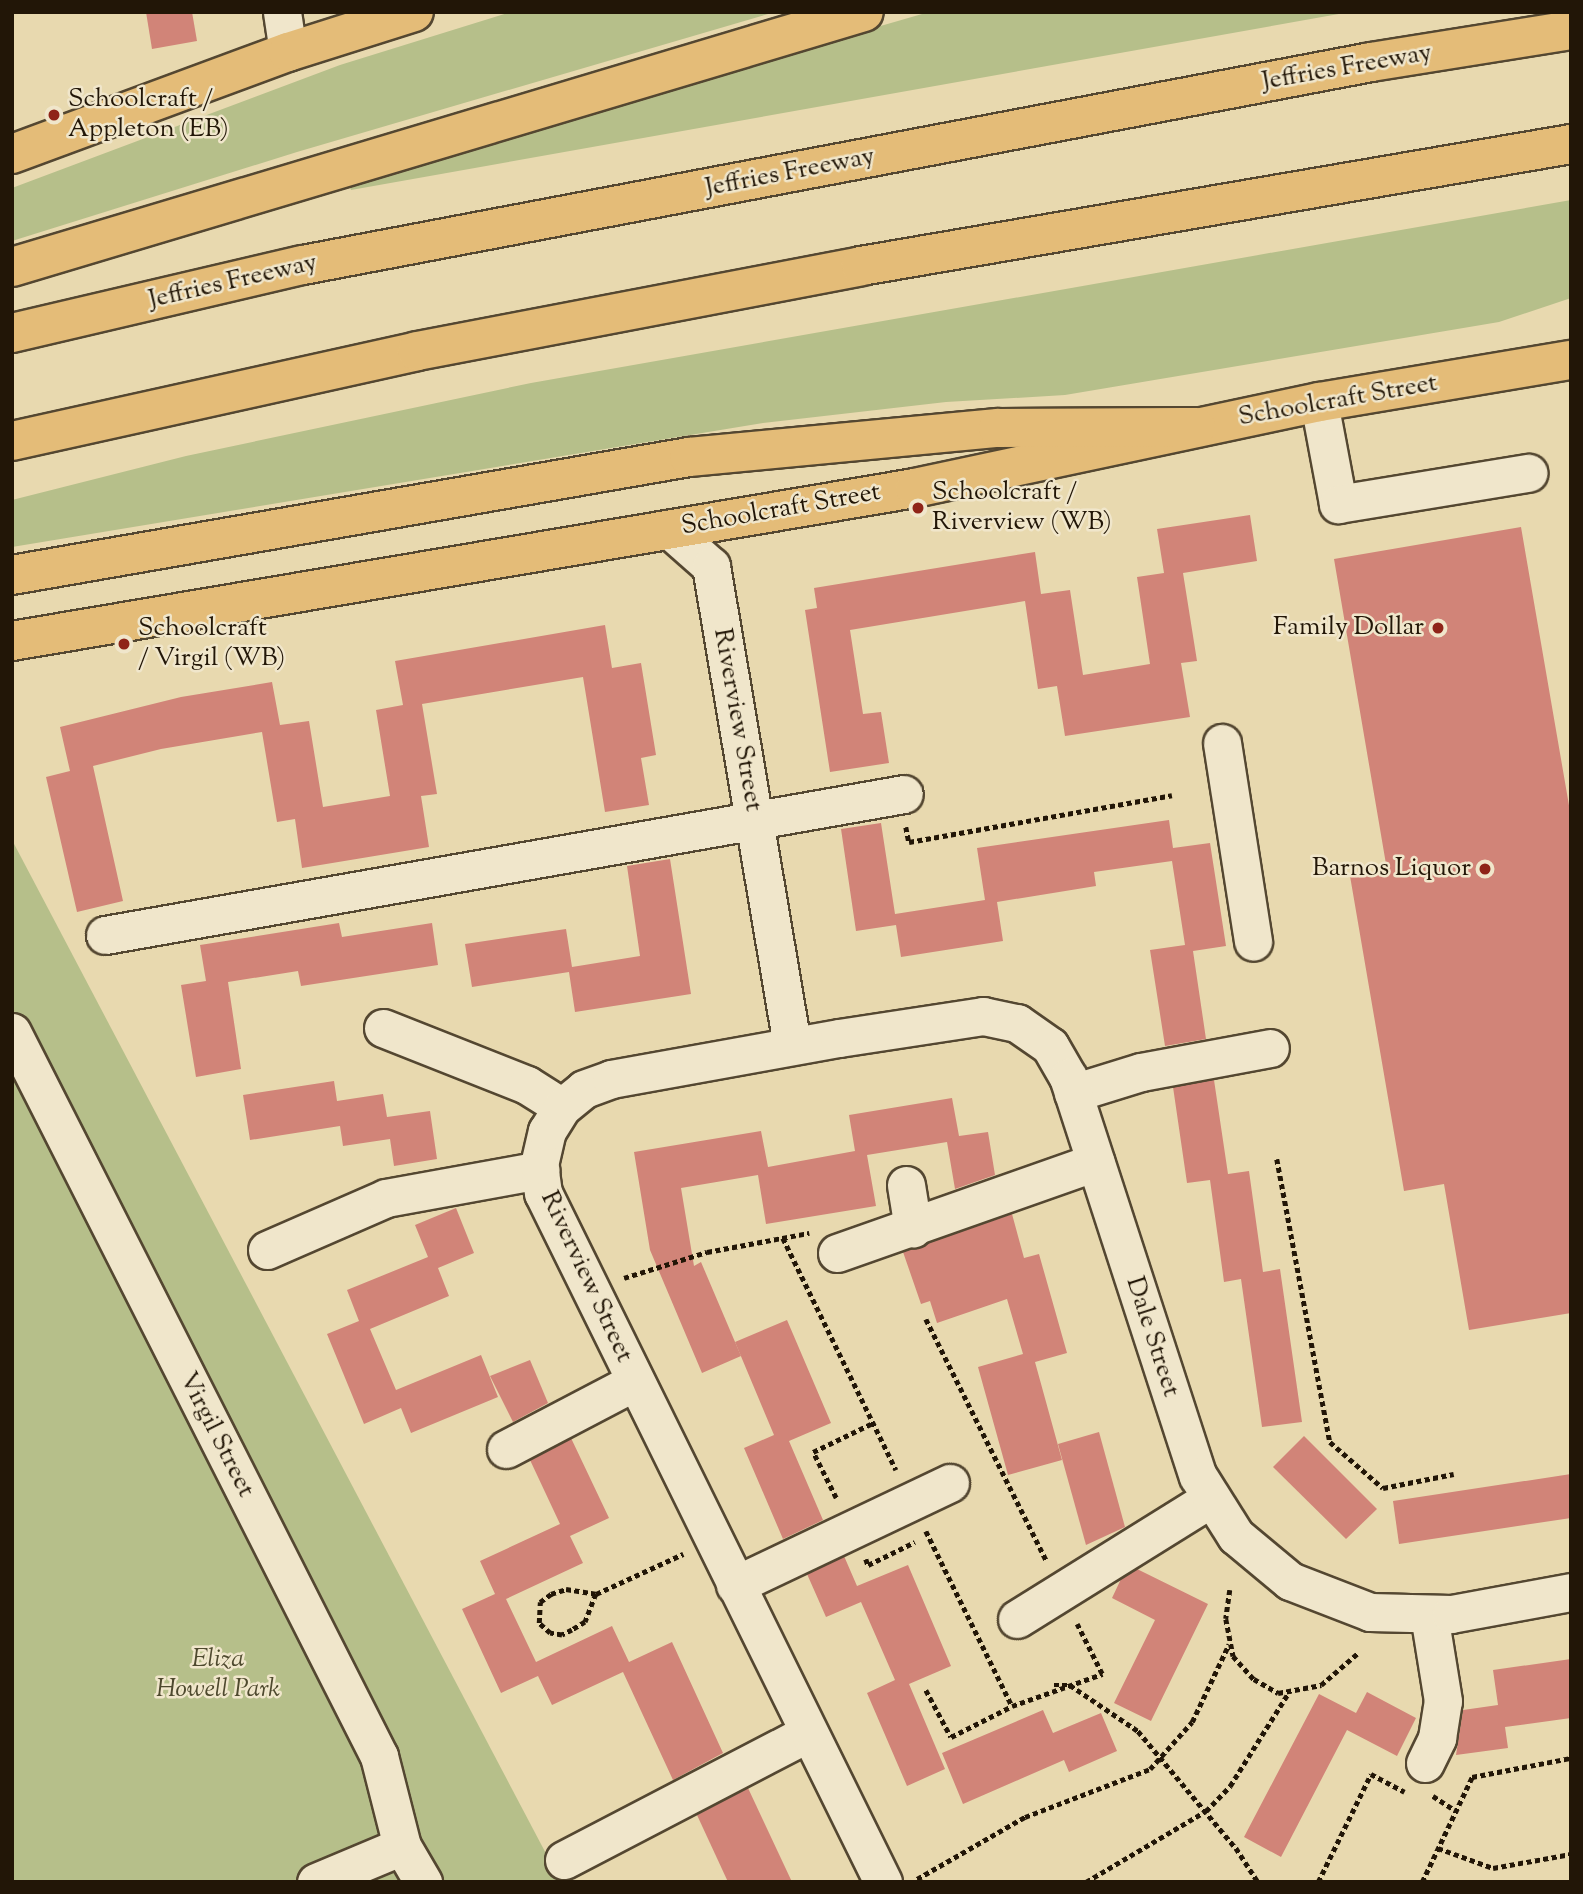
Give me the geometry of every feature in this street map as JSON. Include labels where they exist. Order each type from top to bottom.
[{"type":"main road","points":[[12,154],[288,52],[414,12]]},
{"type":"main road","points":[[12,267],[864,12]]},
{"type":"main road","name":"Jeffries Freeway","points":[[12,333],[317,263],[1371,62],[1571,30]]},
{"type":"main road","points":[[12,441],[417,351],[848,269],[1571,144]]},
{"type":"main road","name":"Schoolcraft Street","points":[[12,641],[915,488],[1319,402],[1559,361]]},
{"type":"main road","points":[[12,575],[689,457],[998,428],[1196,427]]},
{"type":"street","points":[[282,12],[288,52]]},
{"type":"street","points":[[1319,402],[1338,504],[1528,473]]},
{"type":"street","name":"Riverview Street","points":[[669,529],[711,566],[792,1045],[611,1079],[584,1089],[562,1107],[547,1131],[540,1170],[543,1193],[883,1882]]},
{"type":"street","points":[[1222,743],[1253,942]]},
{"type":"street","points":[[105,935],[754,819],[904,808]]},
{"type":"street","name":"Dale Street","points":[[792,1045],[983,1016],[1000,1018],[1033,1032],[1050,1046],[1073,1093],[1198,1476],[1210,1499],[1236,1536],[1290,1581],[1370,1612],[1429,1615],[1571,1592]]},
{"type":"street","points":[[383,1028],[527,1085],[562,1107]]},
{"type":"street","name":"Virgil Street","points":[[12,1032],[379,1756],[402,1846]]},
{"type":"street","points":[[1073,1093],[1141,1072],[1270,1048]]},
{"type":"street","points":[[829,1242],[913,1228],[1095,1162]]},
{"type":"street","points":[[267,1250],[386,1198],[540,1170]]},
{"type":"street","points":[[906,1185],[913,1228]]},
{"type":"street","points":[[506,1449],[634,1382]]},
{"type":"street","points":[[735,1586],[950,1483]]},
{"type":"street","points":[[1017,1619],[1210,1499]]},
{"type":"street","points":[[1427,1778],[1443,1701],[1429,1615]]},
{"type":"street","points":[[564,1860],[808,1733]]},
{"type":"street","points":[[316,1882],[402,1846],[423,1882]]},
{"type":"path","points":[[904,808],[909,842],[1172,795]]},
{"type":"path","points":[[1277,1159],[1330,1442],[1382,1488],[1454,1474]]},
{"type":"path","points":[[783,1238],[901,1481]]},
{"type":"path","points":[[623,1278],[707,1252],[783,1238],[829,1242]]},
{"type":"path","points":[[926,1318],[1052,1573]]},
{"type":"path","points":[[841,1509],[813,1452],[873,1423]]},
{"type":"path","points":[[923,1524],[1012,1706]]},
{"type":"path","points":[[596,1594],[585,1622],[572,1630],[562,1635],[550,1633],[539,1623],[540,1602],[551,1594],[566,1589],[596,1594],[712,1539]]},
{"type":"path","points":[[1230,1590],[1229,1644],[1233,1656],[1254,1679],[1278,1693],[1321,1685],[1358,1653]]},
{"type":"path","points":[[926,1690],[950,1737],[1012,1706],[1102,1674],[1072,1613]]},
{"type":"path","points":[[911,1882],[1025,1817],[1116,1785],[1164,1758],[1192,1722],[1229,1644]]},
{"type":"path","points":[[1054,1685],[1070,1685],[1138,1731],[1164,1758],[1258,1882]]},
{"type":"path","points":[[1086,1882],[1206,1811],[1230,1786],[1289,1692]]},
{"type":"path","points":[[1422,1882],[1472,1777],[1571,1758]]},
{"type":"path","points":[[1318,1882],[1371,1774],[1400,1792]]},
{"type":"path","points":[[1427,1778],[1456,1811]]},
{"type":"path","points":[[1438,1848],[1493,1868],[1571,1854]]},
{"type":"green space","points":[[511,12],[775,12],[297,152],[12,241],[12,188],[340,65]]},
{"type":"green space","points":[[929,12],[1350,12],[351,190],[347,180]]},
{"type":"green space","points":[[1571,200],[1571,298],[1499,322],[1065,395],[946,402],[763,423],[12,547],[12,500],[186,456],[531,383]]},
{"type":"green space","name":"Eliza Howell Park","points":[[12,840],[561,1882],[12,1882]]},
{"type":"building","points":[[146,12],[192,12],[197,41],[152,49]]},
{"type":"building","points":[[1250,515],[1257,561],[1183,573],[1197,661],[1181,663],[1190,717],[1065,736],[1057,686],[1038,689],[1025,601],[850,630],[863,714],[881,712],[889,763],[830,772],[805,610],[817,608],[814,588],[1035,552],[1041,594],[1070,590],[1083,675],[1150,664],[1137,577],[1164,573],[1157,529]]},
{"type":"building","points":[[1521,527],[1571,817],[1571,1313],[1469,1330],[1444,1184],[1404,1191],[1350,876],[1387,870],[1334,559]]},
{"type":"building","points":[[605,625],[612,668],[641,663],[656,755],[641,758],[649,805],[605,812],[583,677],[422,704],[437,794],[421,796],[429,847],[302,868],[295,819],[277,822],[262,732],[161,749],[93,766],[123,901],[77,912],[46,777],[70,771],[60,727],[181,697],[272,682],[280,725],[309,721],[323,807],[390,796],[376,710],[403,705],[395,661]]},
{"type":"building","points":[[1169,820],[1173,848],[1210,843],[1226,946],[1193,951],[1206,1039],[1165,1046],[1150,950],[1185,945],[1172,861],[1094,872],[1096,886],[997,902],[1003,941],[901,957],[896,925],[856,931],[841,829],[881,823],[895,914],[985,900],[977,848]]},
{"type":"building","points":[[670,859],[691,994],[575,1012],[569,972],[472,987],[465,944],[566,929],[572,967],[640,956],[627,866]]},
{"type":"building","points":[[339,923],[342,937],[432,923],[438,965],[301,986],[298,971],[228,982],[241,1069],[196,1077],[181,985],[206,981],[200,945]]},
{"type":"building","points":[[1214,1080],[1228,1174],[1249,1171],[1263,1272],[1280,1269],[1302,1422],[1262,1427],[1241,1279],[1224,1282],[1210,1180],[1187,1183],[1173,1087]]},
{"type":"building","points":[[334,1081],[337,1101],[383,1094],[387,1117],[430,1111],[437,1159],[394,1166],[390,1139],[343,1146],[340,1126],[250,1140],[243,1095]]},
{"type":"building","points":[[952,1098],[959,1136],[988,1132],[995,1175],[955,1189],[947,1142],[867,1155],[876,1206],[766,1224],[758,1175],[681,1188],[694,1266],[701,1262],[741,1356],[702,1373],[650,1250],[634,1152],[761,1131],[768,1167],[855,1151],[849,1115]]},
{"type":"building","points":[[456,1208],[474,1253],[438,1268],[449,1296],[370,1329],[396,1390],[481,1355],[498,1397],[411,1433],[401,1408],[364,1424],[327,1334],[359,1321],[347,1290],[428,1257],[415,1225]]},
{"type":"building","points":[[1012,1214],[1024,1258],[1039,1254],[1067,1353],[1035,1362],[1062,1460],[1008,1475],[978,1367],[1023,1354],[1007,1299],[937,1323],[930,1301],[921,1304],[903,1252]]},
{"type":"building","points":[[787,1320],[831,1423],[789,1441],[823,1520],[783,1539],[744,1448],[774,1435],[735,1342]]},
{"type":"building","points":[[530,1360],[548,1403],[513,1422],[490,1376]]},
{"type":"building","points":[[1099,1432],[1125,1527],[1086,1545],[1058,1444]]},
{"type":"building","points":[[1304,1436],[1377,1509],[1346,1539],[1273,1467]]},
{"type":"building","points":[[571,1438],[609,1518],[570,1536],[583,1563],[506,1599],[536,1662],[612,1626],[629,1662],[672,1642],[723,1753],[673,1780],[623,1672],[552,1705],[538,1676],[501,1693],[462,1609],[495,1594],[480,1561],[560,1524],[530,1460]]},
{"type":"building","points":[[1571,1474],[1571,1518],[1399,1544],[1393,1501]]},
{"type":"building","points":[[844,1556],[857,1586],[908,1565],[951,1666],[909,1684],[945,1769],[907,1786],[867,1693],[895,1680],[861,1602],[826,1617],[807,1574]]},
{"type":"building","points":[[1137,1569],[1208,1604],[1151,1721],[1114,1703],[1155,1620],[1112,1598],[1121,1579]]},
{"type":"building","points":[[1571,1659],[1571,1718],[1505,1727],[1508,1748],[1456,1755],[1463,1710],[1498,1705],[1493,1670]]},
{"type":"building","points":[[1367,1692],[1416,1718],[1397,1756],[1347,1730],[1281,1857],[1244,1837],[1319,1694],[1356,1713]]},
{"type":"building","points":[[1043,1710],[1053,1733],[1101,1713],[1117,1751],[1069,1772],[1064,1760],[963,1804],[942,1753]]},
{"type":"building","points":[[748,1788],[792,1882],[728,1882],[697,1815]]},
{"type":"place","name":"Schoolcraft / Appleton (EB)","points":[[54,115]]},
{"type":"place","name":"Schoolcraft / Riverview (WB)","points":[[918,508]]},
{"type":"place","name":"Family Dollar","points":[[1438,628]]},
{"type":"place","name":"Schoolcraft / Virgil (WB)","points":[[124,644]]},
{"type":"place","name":"Barnos Liquor","points":[[1485,869]]}]
